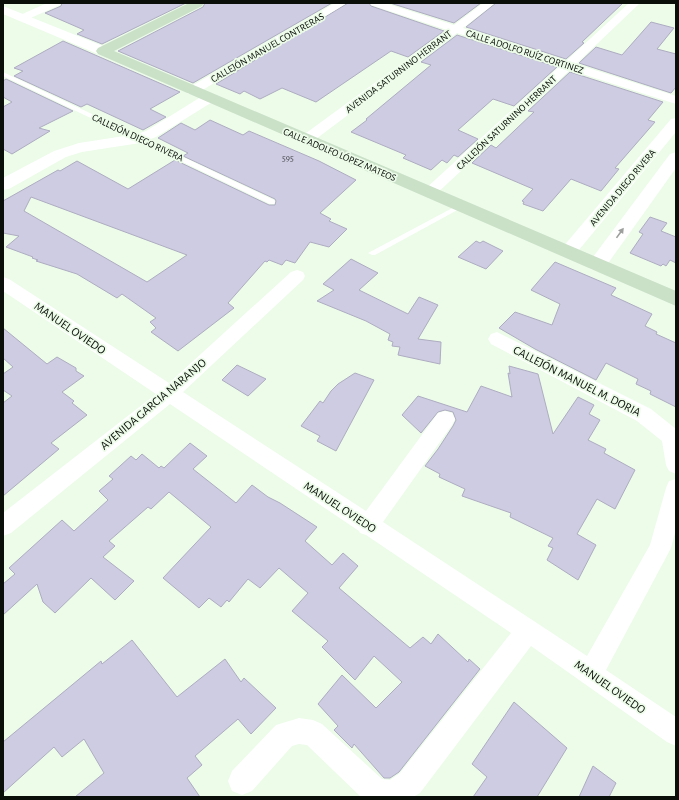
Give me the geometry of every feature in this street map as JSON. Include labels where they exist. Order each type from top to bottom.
[{"type":"main road","points":[[103,51],[198,3]]},
{"type":"main road","name":"CALLE ADOLFO LÓPEZ MATEOS","points":[[103,51],[429,192],[460,207],[676,299]]},
{"type":"street","points":[[22,18],[56,3]]},
{"type":"street","name":"CALLEJÓN MANUEL CONTRERAS","points":[[192,90],[342,3]]},
{"type":"street","name":"CALLE ADOLFO RUÍZ CORTINEZ","points":[[375,3],[676,100]]},
{"type":"street","name":"AVENIDA SATURNINO HERRANT","points":[[306,139],[454,28],[490,3]]},
{"type":"street","name":"CALLEJÓN SATURNINO HERRANT","points":[[429,192],[635,3]]},
{"type":"street","name":"CALLE ADOLFO LÓPEZ MATEOS","points":[[5,13],[22,18],[103,51]]},
{"type":"street","points":[[3,185],[60,154],[79,148],[140,138],[151,134],[209,98]]},
{"type":"street","name":"AVENIDA DIEGO RIVERA","points":[[568,252],[676,122]]},
{"type":"street","name":"AVENIDA DIEGO RIVERA","points":[[597,265],[676,158]]},
{"type":"street","name":"AVENIDA GARCIA NARANJO","points":[[3,526],[169,394],[297,276]]},
{"type":"street","name":"MANUEL OVIEDO","points":[[3,283],[368,526],[528,630],[676,733]]},
{"type":"street","name":"CALLEJÓN MANUEL M. DORIA","points":[[497,339],[644,415],[671,437],[676,465]]},
{"type":"street","points":[[368,526],[445,419]]},
{"type":"street","points":[[660,548],[676,488]]},
{"type":"street","points":[[591,673],[660,548],[676,525]]},
{"type":"street","points":[[242,781],[285,734],[299,731],[313,733],[376,792],[393,794],[410,783],[528,630]]},
{"type":"lane","name":"CALLEJÓN DIEGO RIVERA","points":[[3,74],[272,202]]},
{"type":"lane","points":[[372,254],[460,207]]},
{"type":"building","points":[[62,3],[186,3],[102,44],[77,34],[84,30],[45,13],[61,6]]},
{"type":"building","points":[[205,3],[332,3],[193,83],[118,51],[203,7]]},
{"type":"building","points":[[348,3],[369,3],[371,6],[444,31],[408,57],[391,51],[316,102],[282,88],[260,99],[244,91],[240,94],[216,84]]},
{"type":"building","points":[[390,3],[481,3],[454,23]]},
{"type":"building","points":[[496,3],[623,3],[582,42],[584,43],[566,59],[466,27]]},
{"type":"building","points":[[651,22],[674,28],[657,49],[676,54],[676,87],[671,93],[579,63],[596,47],[622,55]]},
{"type":"building","points":[[457,35],[557,67],[514,106],[493,99],[458,130],[478,139],[458,157],[454,155],[447,163],[442,160],[431,170],[403,158],[406,155],[351,132],[431,65],[421,62]]},
{"type":"building","points":[[63,41],[180,92],[150,109],[166,117],[143,130],[87,104],[81,107],[14,76],[23,71],[14,68]]},
{"type":"building","points":[[570,72],[663,102],[648,120],[655,122],[615,168],[619,169],[601,191],[571,179],[543,211],[523,204],[524,202],[522,201],[533,189],[472,163],[491,145],[496,148],[534,112],[528,111]]},
{"type":"building","points":[[6,79],[73,111],[39,128],[50,131],[12,154],[3,149],[3,107],[12,102],[3,97],[3,81]]},
{"type":"building","points":[[210,120],[243,135],[249,131],[319,161],[356,180],[320,213],[331,219],[329,221],[347,229],[329,247],[310,242],[295,263],[286,260],[282,265],[269,260],[267,262],[265,261],[228,303],[234,308],[178,351],[151,332],[156,328],[150,322],[156,318],[122,294],[117,298],[77,274],[36,261],[38,260],[32,258],[33,257],[6,247],[19,236],[3,233],[3,201],[77,161],[128,189],[175,160],[269,205],[275,205],[275,199],[183,156],[188,153],[158,138],[181,123],[195,130]],"holes":[[[31,197],[187,255],[147,282],[24,211]]]},
{"type":"building","points":[[650,217],[667,223],[661,231],[676,237],[676,263],[670,260],[666,266],[663,264],[661,266],[630,253],[643,234],[639,232]]},
{"type":"building","points":[[476,241],[480,243],[483,241],[503,251],[486,269],[458,257]]},
{"type":"building","points":[[351,259],[378,273],[359,290],[408,314],[419,297],[438,305],[418,339],[441,342],[440,364],[398,355],[400,347],[392,346],[393,342],[388,340],[390,334],[366,321],[317,301],[334,290],[323,284]]},
{"type":"building","points":[[555,262],[616,288],[611,295],[652,314],[645,326],[657,332],[656,334],[676,343],[676,407],[650,394],[651,391],[636,384],[638,379],[606,363],[596,380],[535,349],[499,328],[515,312],[552,325],[560,304],[531,290]]},
{"type":"building","points":[[3,328],[47,364],[57,357],[76,368],[76,371],[84,376],[62,392],[74,401],[72,403],[87,415],[51,443],[59,449],[3,496],[3,403],[12,396],[3,390],[3,374],[13,367],[3,358]]},
{"type":"building","points":[[237,365],[266,379],[248,396],[222,380]]},
{"type":"building","points":[[509,366],[538,374],[553,434],[578,397],[594,405],[589,414],[600,420],[588,440],[606,449],[604,453],[635,470],[615,509],[597,499],[577,534],[596,545],[578,580],[547,560],[553,548],[548,546],[553,538],[510,517],[511,513],[462,496],[465,489],[439,477],[440,474],[425,466],[453,426],[456,420],[453,412],[445,410],[438,412],[421,433],[402,415],[418,396],[467,412],[481,386],[512,397],[508,373],[510,374]]},
{"type":"building","points":[[355,373],[374,380],[336,451],[317,441],[320,436],[301,426],[320,401],[323,403],[338,384]]},
{"type":"building","points":[[190,443],[207,456],[193,469],[236,503],[252,485],[268,497],[317,527],[305,541],[332,565],[343,553],[358,566],[339,588],[410,648],[423,637],[431,644],[438,634],[468,662],[469,659],[480,669],[399,772],[390,778],[384,778],[354,744],[352,748],[334,730],[338,726],[318,704],[342,675],[376,708],[402,682],[374,656],[355,680],[322,647],[328,641],[292,611],[308,593],[279,568],[260,588],[248,579],[229,602],[227,600],[221,607],[209,598],[199,608],[163,578],[211,527],[169,492],[151,509],[148,507],[109,541],[115,546],[103,557],[134,581],[115,600],[91,578],[55,613],[43,602],[37,584],[3,615],[3,584],[15,574],[9,568],[62,520],[74,531],[108,500],[99,491],[113,479],[109,476],[131,456],[136,460],[142,454],[159,468],[161,466],[164,468]]},
{"type":"building","points":[[132,640],[177,697],[225,659],[241,682],[244,678],[276,708],[251,734],[238,719],[195,756],[202,765],[187,778],[200,797],[75,797],[104,773],[84,739],[62,757],[54,747],[3,793],[3,742],[101,661],[102,664]]},
{"type":"building","points":[[514,702],[567,748],[537,797],[473,797],[487,777],[472,764]]},
{"type":"building","points":[[593,766],[616,783],[609,797],[579,797]]}]
